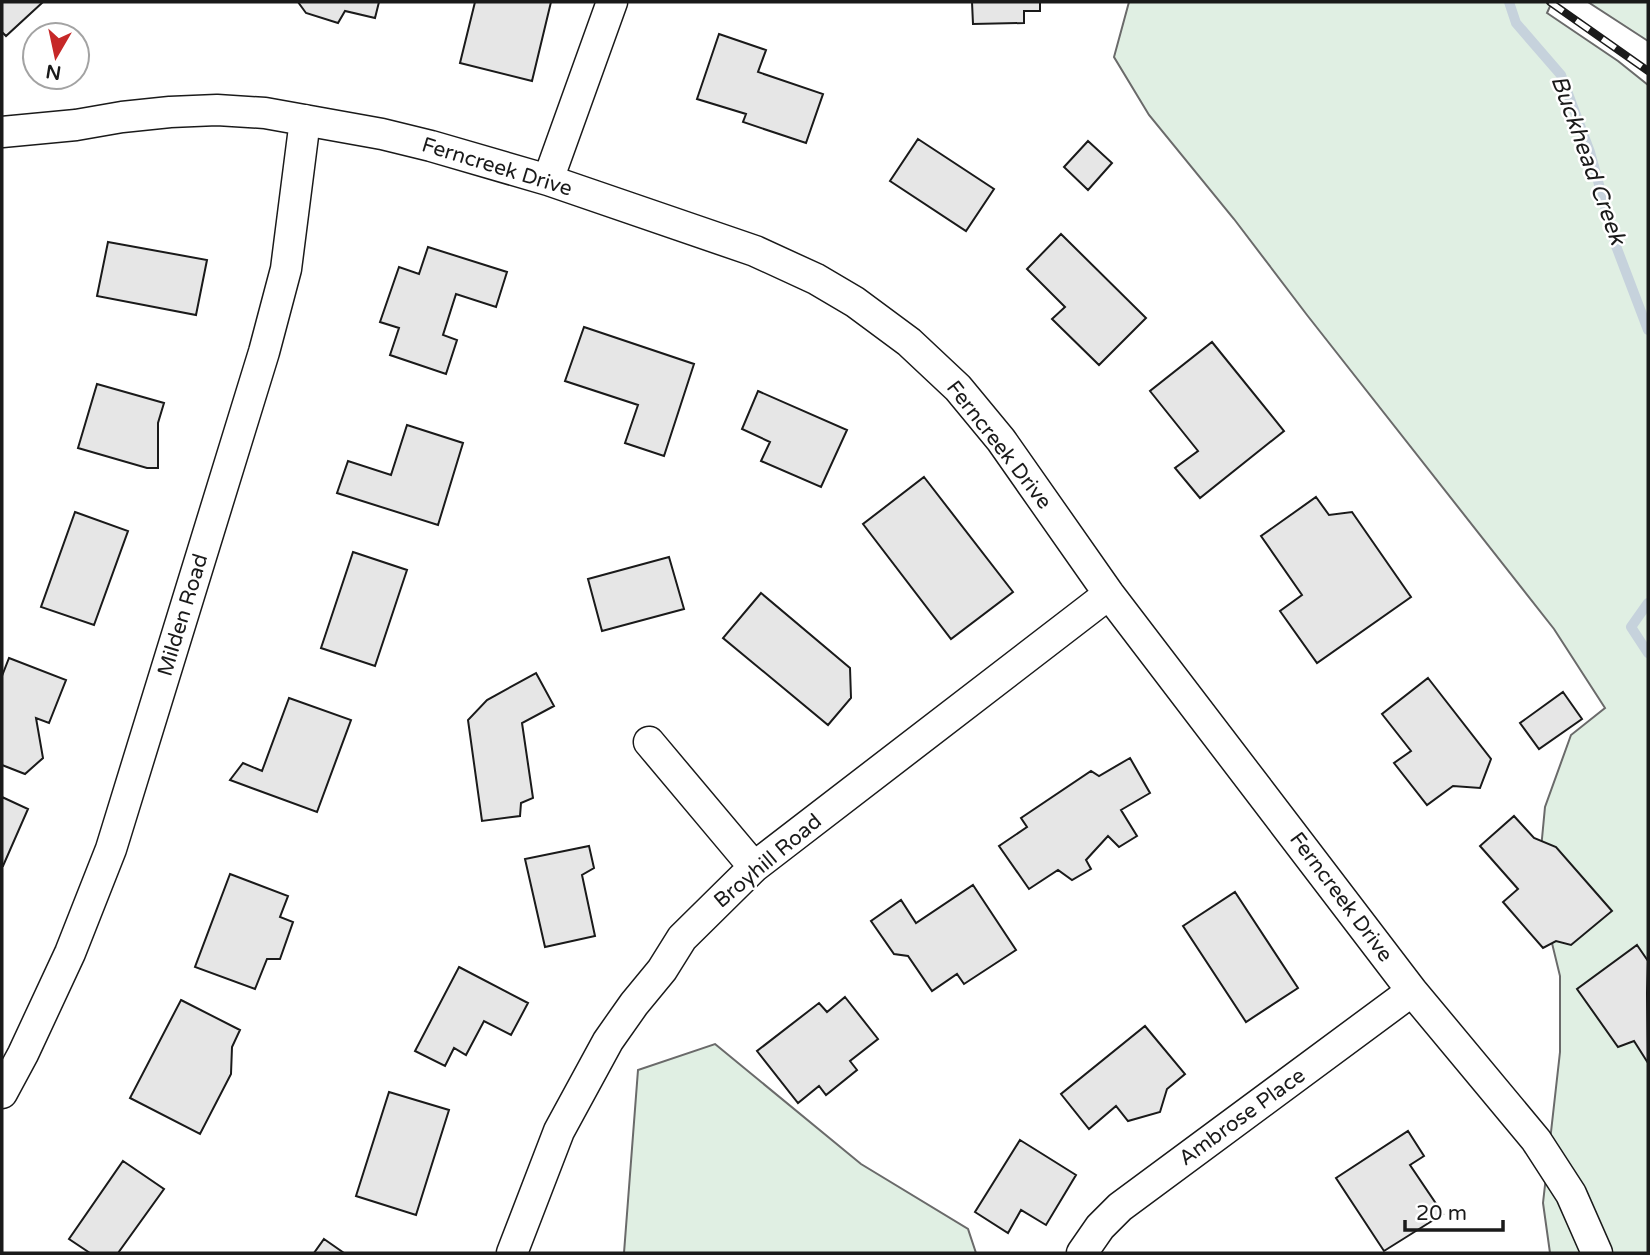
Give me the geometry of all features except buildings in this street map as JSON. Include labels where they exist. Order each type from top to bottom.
[{"type":"street","points":[[548,180],[612,2]]},
{"type":"street","name":"Ferncreek Drive","points":[[2,132],[182,111],[217,110],[265,113],[382,134],[548,180],[755,251],[816,279],[855,302],[909,342],[958,388],[1000,440],[1110,594],[1412,991],[1536,1140],[1571,1194],[1597,1253]]},
{"type":"street","name":"Milden Road","points":[[2,1093],[70,953],[111,849],[267,340],[286,269],[305,120]]},
{"type":"street","name":"Broyhill Road","points":[[512,1253],[559,1131],[608,1041],[662,970],[682,938],[754,867],[1110,594]]},
{"type":"street","points":[[649,742],[754,867]]},
{"type":"street","name":"Ambrose Place","points":[[1082,1253],[1100,1227],[1120,1207],[1412,991]]},
{"type":"green space","points":[[1129,2],[1552,2],[1547,13],[1618,61],[1648,85],[1648,1253],[1550,1253],[1543,1203],[1560,1052],[1560,976],[1540,894],[1545,807],[1571,735],[1605,708],[1554,629],[1234,219],[1149,115],[1114,57]]},
{"type":"green space","points":[[1588,2],[1648,2],[1648,41]]},
{"type":"green space","points":[[715,1044],[861,1164],[968,1229],[976,1253],[624,1253],[638,1070]]},
{"type":"waterway","name":"Buckhead Creek","points":[[1509,2],[1516,23],[1561,75],[1590,152],[1616,246],[1648,330]]},
{"type":"waterway","name":"Buckhead Creek","points":[[1648,603],[1631,627],[1648,653]]},
{"type":"railway","points":[[1550,2],[1648,71]]}]
